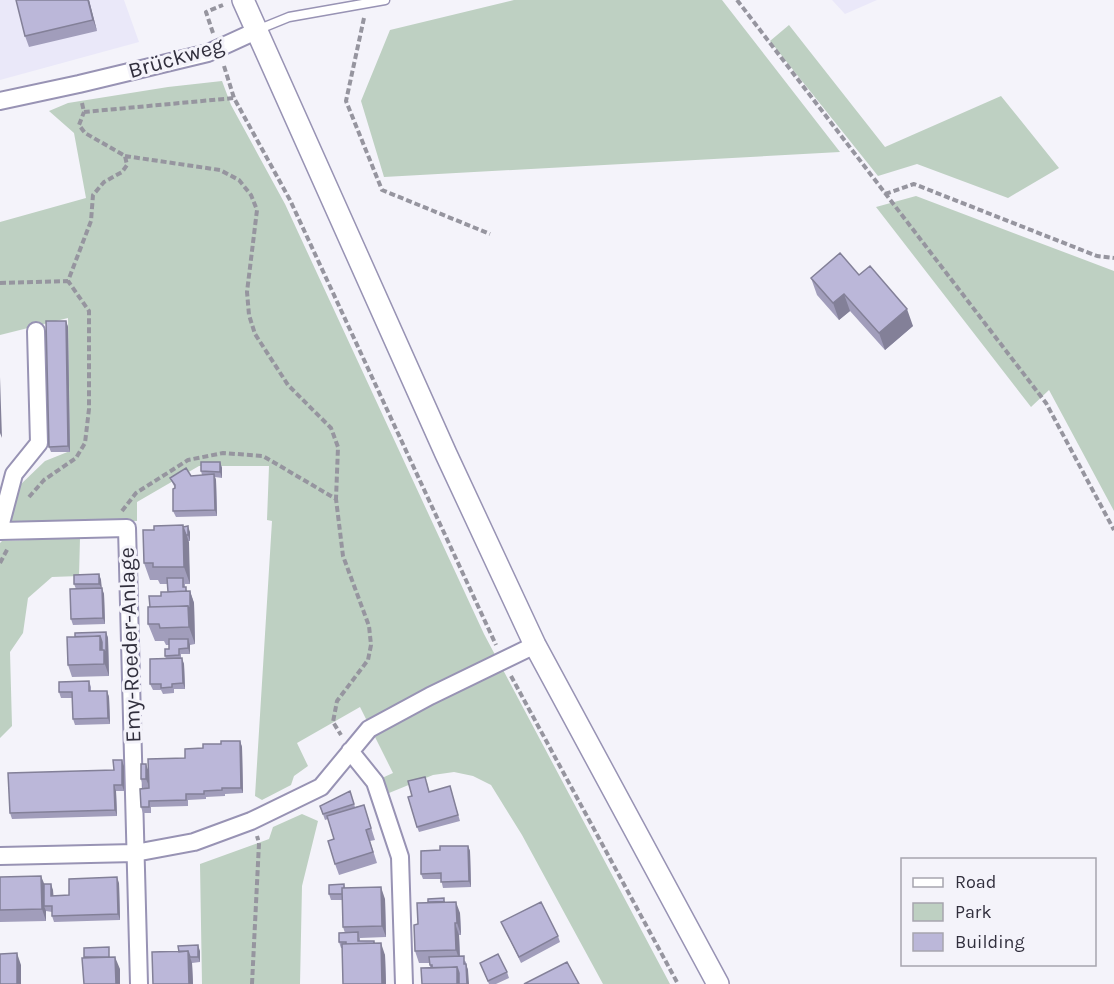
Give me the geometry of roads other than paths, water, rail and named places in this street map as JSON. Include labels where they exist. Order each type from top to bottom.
[{"type":"street","points":[[243,0],[446,454],[535,645],[718,984]]},
{"type":"street","name":"Brückweg","points":[[0,101],[208,52],[256,31]]},
{"type":"street","points":[[5,530],[14,474],[39,443],[36,331]]},
{"type":"street","name":"Emy-Roeder-Anlage","points":[[5,530],[126,528],[139,984]]},
{"type":"street","points":[[0,856],[135,853],[194,842],[251,821],[321,787],[369,729],[430,696],[535,645]]},
{"type":"street","points":[[350,751],[375,782],[400,857],[404,984]]},
{"type":"lane","name":"Brückweg","points":[[256,31],[289,17],[385,0]]}]
